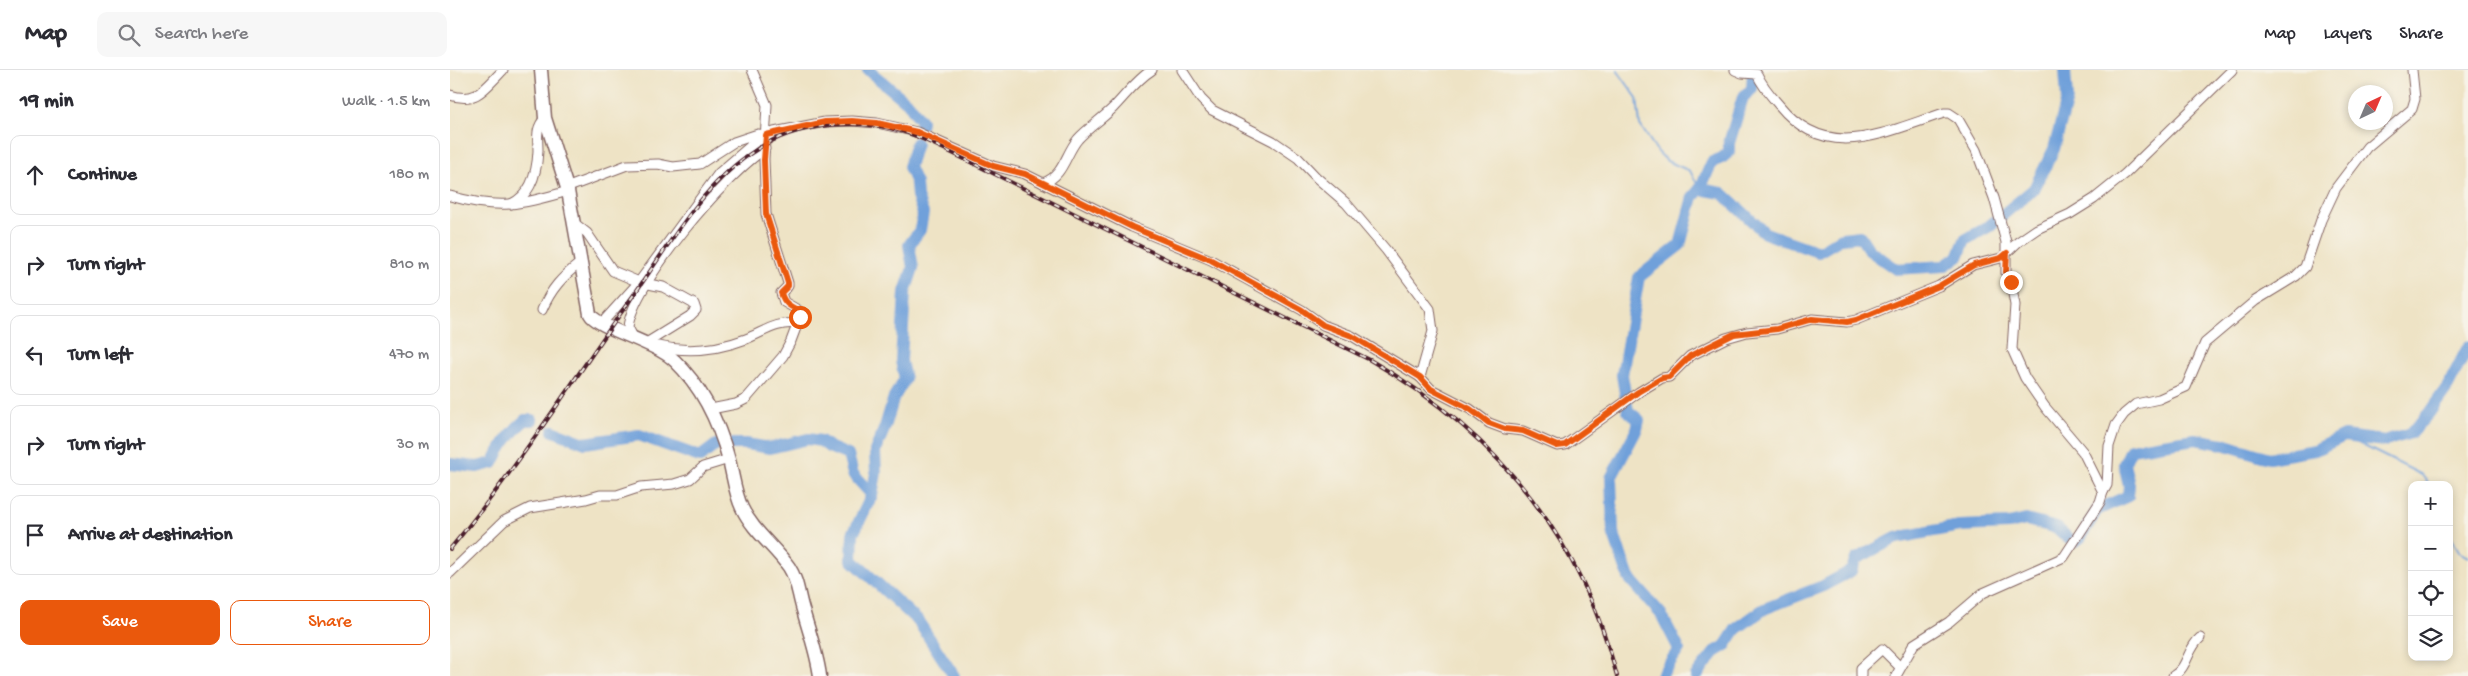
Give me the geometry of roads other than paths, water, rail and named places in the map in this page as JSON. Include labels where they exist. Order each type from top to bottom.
[{"type":"street","points":[[450,95],[462,99],[471,98],[503,70]]},
{"type":"street","points":[[541,70],[545,118],[567,190],[590,314],[601,324],[651,344],[689,351],[704,350],[744,340],[778,324],[797,324]]},
{"type":"street","points":[[711,409],[736,404],[754,393],[759,382],[783,356],[791,342],[800,313],[787,305],[781,293],[788,286],[788,283],[766,214],[764,149],[767,106],[752,70]]},
{"type":"street","points":[[1043,183],[1052,180],[1061,169],[1080,137],[1115,106],[1139,79],[1152,70]]},
{"type":"street","points":[[1182,70],[1201,99],[1212,110],[1273,141],[1298,158],[1317,178],[1346,203],[1386,250],[1430,309],[1433,331],[1420,377]]},
{"type":"street","points":[[1735,70],[1742,73],[1757,74],[1769,94],[1790,118],[1809,132],[1822,138],[1854,139],[1944,113],[1954,115],[1976,150],[1994,198],[2006,242],[2006,272],[2015,305],[2012,349],[2025,378],[2045,407],[2083,452],[2103,492]]},
{"type":"street","points":[[450,196],[508,206],[525,204],[567,190],[627,165],[658,164],[673,167],[700,164],[734,142],[750,135],[766,135],[825,122],[852,121],[877,123],[917,132],[993,166],[1025,174],[1132,227],[1211,260],[1302,310],[1323,325],[1352,336],[1420,377],[1431,389],[1470,409],[1489,423],[1505,429],[1523,431],[1557,446],[1565,445],[1638,392],[1662,378],[1669,377],[1690,356],[1734,334],[1777,329],[1812,319],[1847,322],[1856,320],[1939,286],[1974,265],[2001,258],[2018,242],[2037,229],[2070,214],[2094,199],[2125,174],[2232,70]]},
{"type":"street","points":[[1896,676],[1914,644],[1949,622],[1983,593],[2064,557],[2100,502],[2107,485],[2110,446],[2116,425],[2124,414],[2136,404],[2159,399],[2186,387],[2205,343],[2255,301],[2296,276],[2305,267],[2321,220],[2336,188],[2367,147],[2412,108],[2415,99],[2412,70]]},
{"type":"street","points":[[508,206],[523,197],[532,181],[538,152],[538,128],[545,118]]},
{"type":"street","points":[[634,337],[629,332],[628,321],[643,283],[719,173],[766,135]]},
{"type":"street","points":[[601,324],[643,283],[705,203],[742,166],[764,149]]},
{"type":"street","points":[[573,222],[587,233],[613,271],[643,283],[663,287],[694,304],[696,310],[690,316],[651,344]]},
{"type":"street","points":[[542,310],[550,291],[580,263]]},
{"type":"street","points":[[651,344],[677,362],[711,409],[729,459],[740,505],[747,517],[778,552],[796,578],[816,652],[820,676]]},
{"type":"street","points":[[450,573],[504,521],[530,508],[600,495],[617,495],[642,487],[674,484],[690,478],[703,467],[729,459]]},
{"type":"street","points":[[2173,676],[2182,669],[2193,645],[2200,638]]},
{"type":"street","points":[[1861,676],[1861,668],[1882,649],[1900,667]]},
{"type":"waterway","points":[[868,70],[909,104],[921,121],[920,126]]},
{"type":"waterway","points":[[1617,70],[1637,98],[1640,125],[1657,151],[1667,161],[1690,171],[1700,189]]},
{"type":"waterway","points":[[1661,676],[1679,649],[1661,614],[1629,578],[1613,532],[1611,478],[1637,429],[1639,420],[1628,411],[1622,375],[1639,277],[1680,245],[1693,197],[1700,189],[1712,162],[1722,158],[1729,152],[1729,143],[1743,97],[1752,89],[1753,70]]},
{"type":"waterway","points":[[1700,189],[1722,193],[1765,233],[1818,252],[1842,238],[1860,236],[1869,250],[1896,269],[1944,266],[1958,257],[1965,240],[1988,227],[2034,189],[2054,149],[2067,99],[2065,70]]},
{"type":"waterway","points":[[916,143],[909,167],[916,183],[917,197],[923,213],[920,230],[909,245],[913,268],[905,292],[901,361],[905,379],[894,397],[875,451],[876,473],[872,495],[853,534],[852,560],[918,621],[954,676]]},
{"type":"waterway","points":[[1696,676],[1715,652],[1725,646],[1736,629],[1764,609],[1823,586],[1851,571],[1856,559],[1896,538],[1960,526],[2009,524],[2026,520],[2057,528],[2069,539],[2076,541],[2081,537],[2097,510],[2128,496],[2129,485],[2124,464],[2131,449],[2195,439],[2223,444],[2269,458],[2315,450],[2344,436],[2384,441],[2411,433],[2429,413],[2448,386],[2468,347]]},
{"type":"waterway","points":[[450,464],[477,467],[493,463],[506,440],[515,430],[525,420],[532,420]]},
{"type":"waterway","points":[[553,431],[585,443],[639,435],[700,457],[716,445],[721,444],[746,444],[770,448],[808,439],[821,441],[829,447],[848,455],[853,474],[872,495]]},
{"type":"waterway","points":[[2344,436],[2422,475],[2426,481]]},
{"type":"waterway","points":[[2453,541],[2459,552],[2468,557]]},
{"type":"railway","points":[[450,549],[498,488],[674,235],[706,194],[724,175],[744,158],[766,144],[797,131],[831,125],[865,125],[904,132],[921,138],[1370,360],[1415,388],[1456,420],[1493,454],[1526,492],[1556,533],[1580,577],[1601,625],[1617,676]]}]
